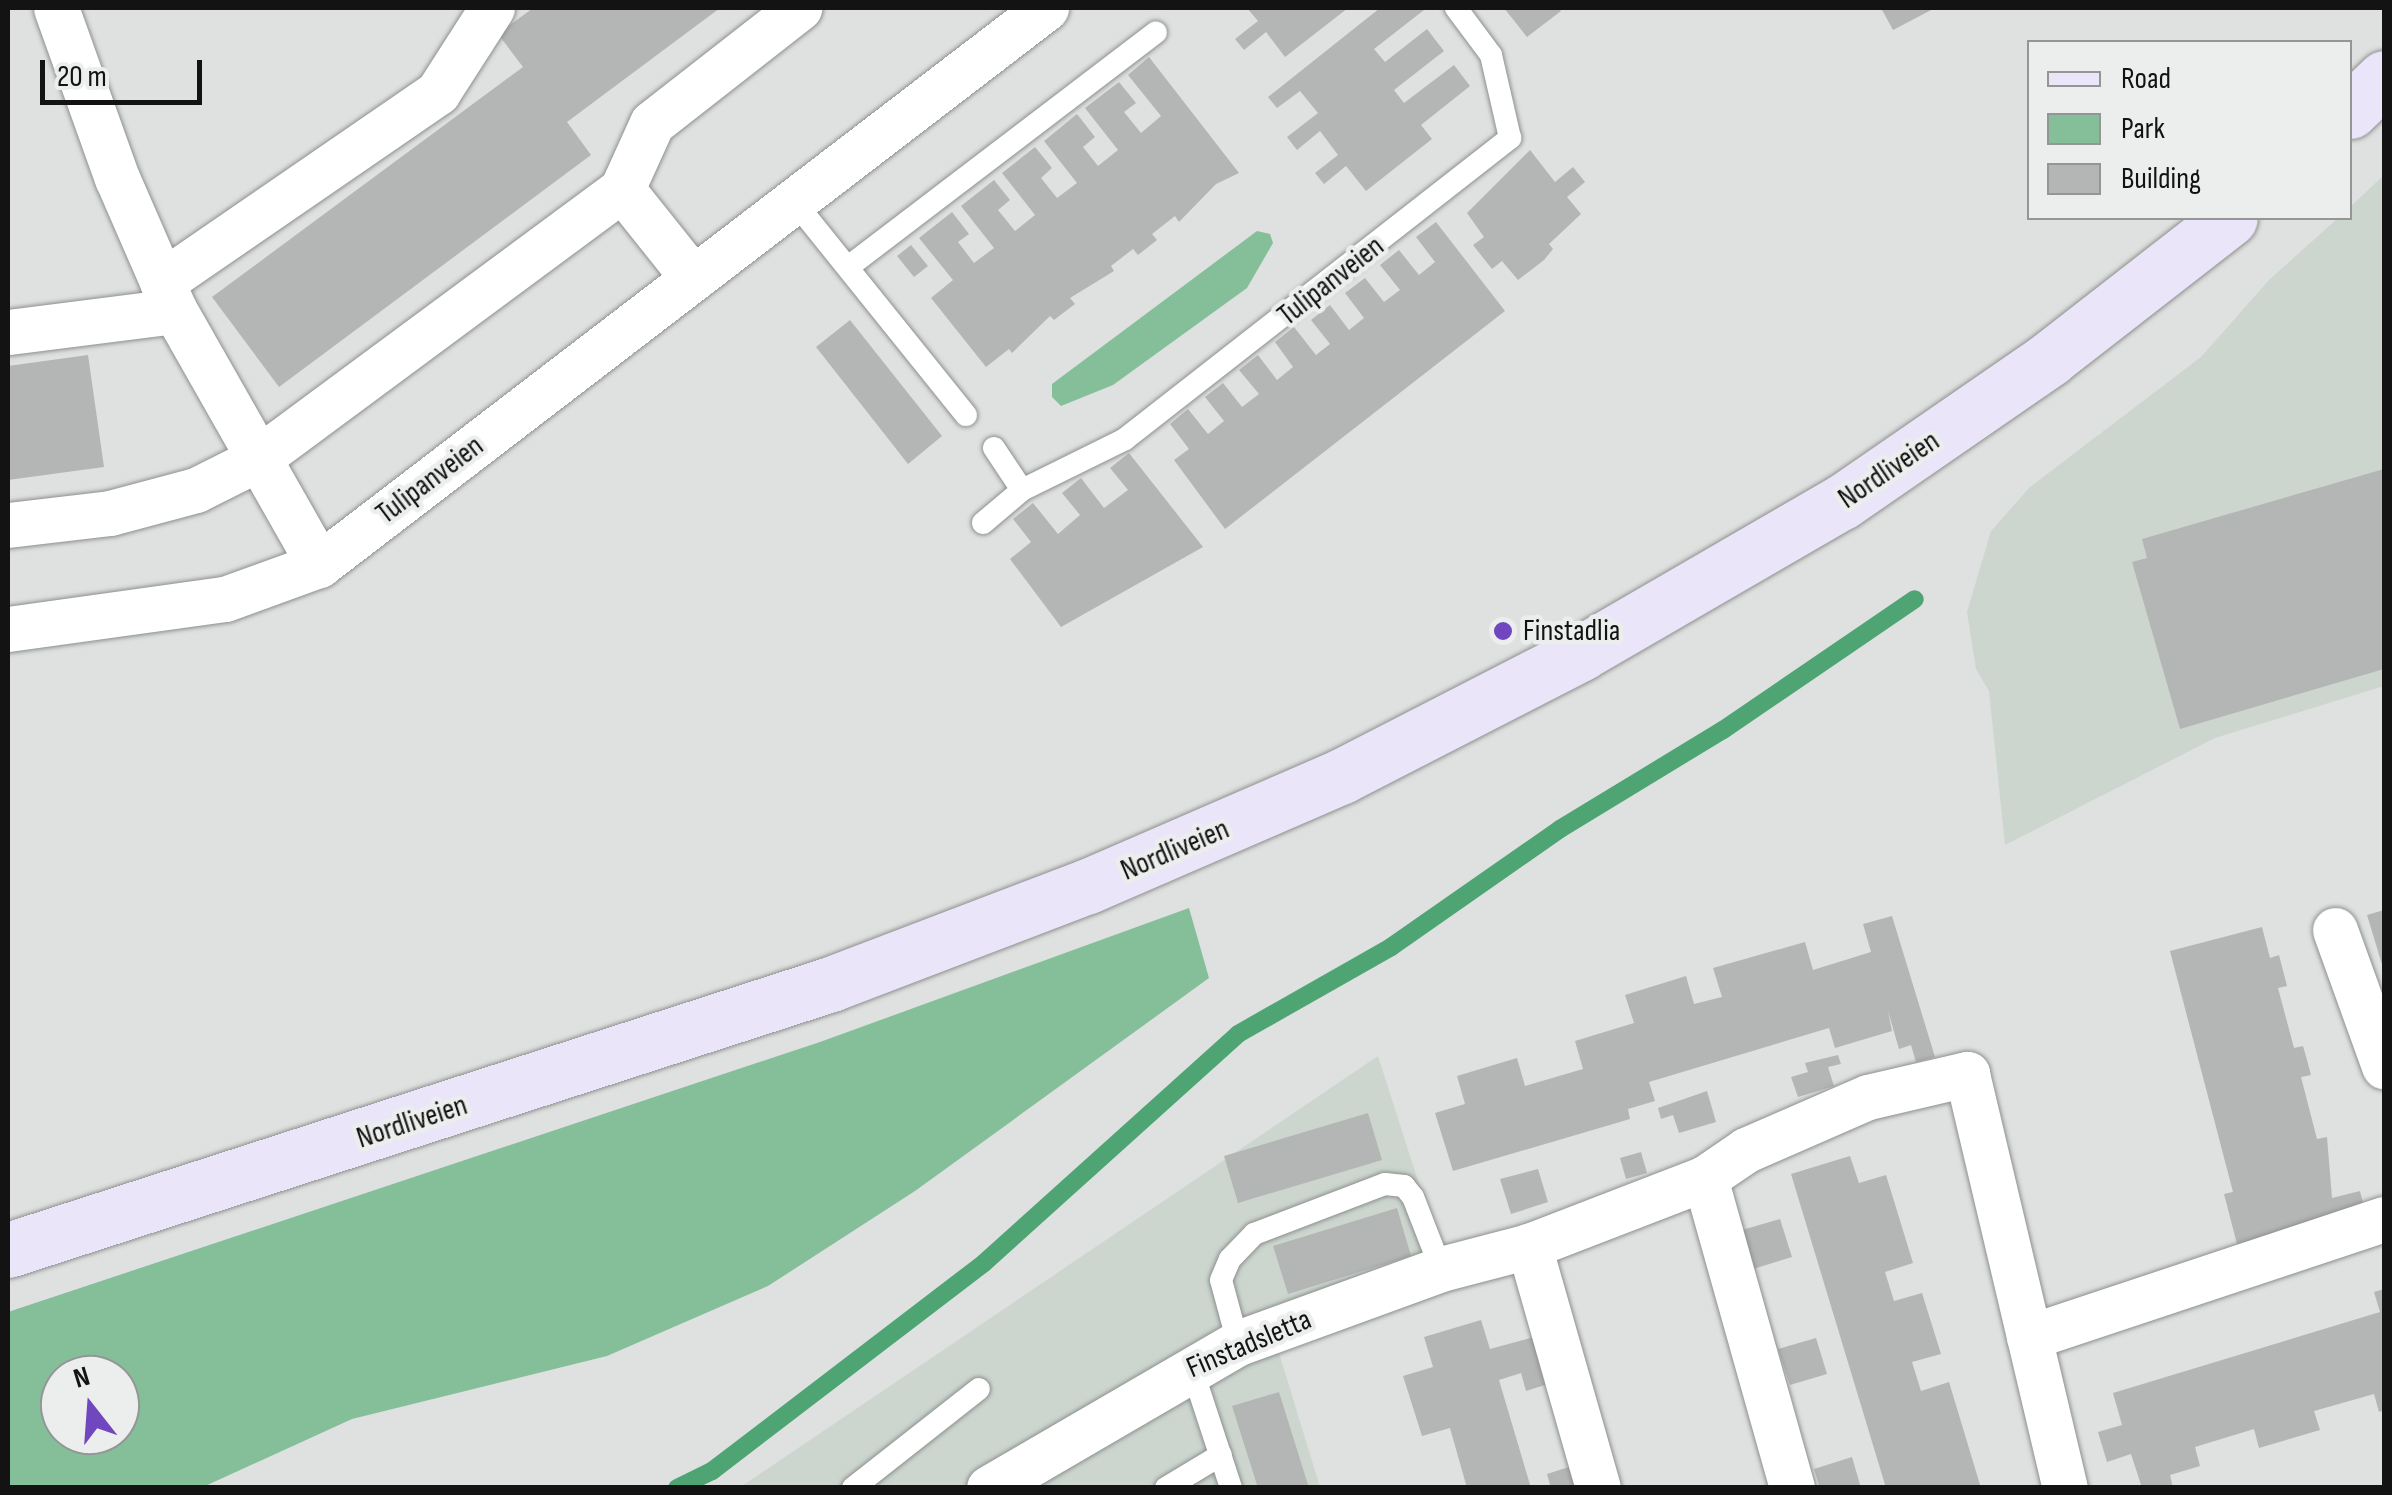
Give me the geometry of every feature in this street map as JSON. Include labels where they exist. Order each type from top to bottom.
[{"type":"main road","points":[[2352,109],[2384,78]]},
{"type":"main road","name":"Nordliveien","points":[[8,1250],[831,984],[1124,872],[1357,768],[1596,645],[1842,502],[2049,358],[2227,220]]},
{"type":"street","points":[[8,332],[168,296],[438,92],[492,8]]},
{"type":"street","points":[[8,525],[110,512],[196,490],[256,460],[622,189],[652,123],[799,8]]},
{"type":"street","points":[[71,15],[168,296],[256,460],[319,565]]},
{"type":"street","name":"Tulipanveien","points":[[8,630],[225,598],[319,565],[793,200],[1021,15]]},
{"type":"street","points":[[622,189],[692,278]]},
{"type":"street","points":[[2335,930],[2384,1066]]},
{"type":"street","name":"Finstadsletta","points":[[989,1488],[1192,1366],[1238,1343],[1440,1270],[1529,1246],[1705,1178],[1746,1150],[1868,1097],[1967,1074],[2029,1337]]},
{"type":"street","points":[[1705,1178],[1792,1488]]},
{"type":"street","points":[[2065,1488],[2029,1337],[2384,1218]]},
{"type":"street","points":[[1529,1246],[1598,1488]]},
{"type":"lane","name":"Tulipanveien","points":[[983,523],[1022,490],[1125,439],[1510,138],[1491,55],[1456,8]]},
{"type":"lane","points":[[848,267],[1156,32]]},
{"type":"lane","points":[[793,200],[966,415]]},
{"type":"lane","points":[[994,448],[1022,490]]},
{"type":"lane","points":[[1238,1343],[1222,1280],[1230,1259],[1254,1234],[1385,1184],[1404,1186],[1413,1198],[1440,1270]]},
{"type":"lane","points":[[1192,1366],[1231,1488]]},
{"type":"lane","points":[[853,1488],[979,1389]]},
{"type":"lane","points":[[1166,1488],[1221,1455]]},
{"type":"shaded area","points":[[2384,175],[2384,686],[2215,738],[2005,845],[1989,691],[1976,669],[1967,612],[1991,531],[2030,487],[2201,357],[2269,280],[2336,220],[2352,220],[2352,205]]},
{"type":"shaded area","points":[[1378,1056],[1453,1290],[1279,1353],[1320,1487],[739,1488]]},
{"type":"green space","points":[[1257,231],[1270,234],[1273,243],[1247,288],[1113,385],[1061,406],[1052,397],[1052,384]]},
{"type":"green space","points":[[1189,908],[1209,978],[915,1191],[768,1286],[607,1356],[352,1419],[203,1487],[8,1487],[8,1312],[820,1042]]},
{"type":"building","points":[[533,8],[720,8],[567,122],[591,155],[279,387],[212,297],[523,67],[498,34]]},
{"type":"building","points":[[1247,8],[1348,8],[1285,57],[1266,32],[1244,50],[1235,39],[1258,21]]},
{"type":"building","points":[[1380,8],[1424,10],[1374,49],[1385,62],[1427,29],[1444,51],[1394,90],[1404,103],[1454,65],[1470,86],[1421,125],[1432,139],[1366,191],[1346,166],[1324,184],[1315,173],[1338,155],[1320,131],[1297,150],[1287,137],[1318,113],[1300,91],[1277,108],[1268,97]]},
{"type":"building","points":[[1504,8],[1558,8],[1561,11],[1527,37]]},
{"type":"building","points":[[1881,8],[1935,8],[1893,30]]},
{"type":"building","points":[[1149,57],[1239,173],[1216,184],[1179,222],[1175,216],[1152,234],[1157,240],[1138,255],[1133,249],[1111,266],[1114,271],[1070,298],[1075,304],[1054,320],[1050,316],[1012,353],[1009,349],[986,367],[931,298],[953,280],[919,238],[952,212],[969,234],[958,242],[974,263],[994,248],[961,206],[994,180],[1010,200],[998,210],[1015,231],[1035,215],[1002,173],[1035,147],[1052,168],[1041,178],[1057,198],[1077,183],[1044,141],[1077,114],[1095,137],[1083,147],[1098,166],[1118,150],[1085,108],[1119,82],[1136,103],[1124,112],[1141,133],[1161,116],[1128,75]]},
{"type":"building","points":[[1530,150],[1555,182],[1573,167],[1585,182],[1567,197],[1581,214],[1549,244],[1553,249],[1544,260],[1518,280],[1502,261],[1492,269],[1473,245],[1484,237],[1467,213]]},
{"type":"building","points":[[1436,222],[1505,311],[1225,529],[1174,460],[1189,449],[1170,424],[1188,409],[1208,434],[1224,421],[1205,397],[1223,383],[1242,407],[1259,394],[1239,370],[1258,355],[1277,380],[1293,367],[1275,342],[1294,327],[1316,355],[1330,344],[1311,320],[1330,305],[1349,330],[1364,318],[1345,293],[1365,278],[1384,302],[1400,290],[1380,265],[1399,250],[1419,275],[1435,262],[1416,237]]},
{"type":"building","points":[[911,245],[928,266],[914,277],[897,256]]},
{"type":"building","points":[[850,320],[942,436],[908,464],[816,347]]},
{"type":"building","points":[[88,355],[104,467],[8,480],[8,366]]},
{"type":"building","points":[[1129,453],[1203,547],[1061,627],[1010,559],[1031,542],[1013,519],[1033,503],[1058,534],[1080,515],[1062,493],[1081,478],[1104,508],[1128,490],[1110,468]]},
{"type":"building","points":[[2384,469],[2384,669],[2180,729],[2132,562],[2147,558],[2142,539]]},
{"type":"building","points":[[2384,910],[2384,971],[2367,915]]},
{"type":"building","points":[[1892,916],[1935,1057],[1916,1062],[1911,1045],[1899,1049],[1888,1011],[1892,1031],[1835,1048],[1829,1028],[1649,1082],[1655,1101],[1628,1109],[1630,1119],[1453,1171],[1435,1113],[1465,1104],[1457,1076],[1517,1058],[1525,1086],[1583,1069],[1575,1041],[1634,1023],[1625,995],[1686,976],[1694,1004],[1722,997],[1713,968],[1805,942],[1813,970],[1871,952],[1863,924]]},
{"type":"building","points":[[2262,927],[2270,958],[2279,955],[2287,986],[2278,988],[2294,1048],[2303,1046],[2311,1075],[2301,1077],[2317,1139],[2327,1137],[2332,1198],[2360,1191],[2365,1211],[2237,1244],[2224,1194],[2233,1192],[2170,951]]},
{"type":"building","points":[[1838,1055],[1841,1064],[1828,1067],[1834,1086],[1798,1097],[1791,1077],[1808,1072],[1805,1063]]},
{"type":"building","points":[[1707,1091],[1716,1122],[1679,1133],[1673,1115],[1661,1119],[1658,1108]]},
{"type":"building","points":[[1368,1113],[1382,1160],[1238,1203],[1224,1156]]},
{"type":"building","points":[[1641,1152],[1647,1173],[1626,1179],[1620,1158]]},
{"type":"building","points":[[1850,1156],[1859,1183],[1886,1175],[1913,1263],[1885,1272],[1894,1301],[1922,1293],[1941,1354],[1912,1362],[1921,1391],[1949,1382],[1981,1488],[1886,1488],[1791,1174]]},
{"type":"building","points":[[1538,1169],[1548,1202],[1511,1214],[1500,1179]]},
{"type":"building","points":[[1397,1208],[1411,1256],[1288,1294],[1273,1246]]},
{"type":"building","points":[[1780,1219],[1792,1257],[1753,1269],[1742,1230]]},
{"type":"building","points":[[2384,1289],[2384,1410],[2379,1412],[2374,1394],[2314,1411],[2320,1430],[2259,1448],[2254,1429],[2195,1447],[2200,1466],[2170,1475],[2173,1488],[2142,1488],[2131,1454],[2107,1462],[2098,1432],[2122,1425],[2113,1393],[2380,1312],[2374,1292]]},
{"type":"building","points":[[1481,1320],[1490,1349],[1534,1337],[1548,1384],[1526,1391],[1521,1373],[1499,1380],[1531,1488],[1467,1488],[1450,1428],[1422,1436],[1403,1376],[1433,1367],[1424,1337]]},
{"type":"building","points":[[1816,1338],[1827,1374],[1790,1385],[1778,1349]]},
{"type":"building","points":[[1279,1392],[1309,1488],[1258,1488],[1232,1406]]},
{"type":"building","points":[[1852,1457],[1861,1488],[1820,1488],[1814,1469]]},
{"type":"building","points":[[1569,1467],[1575,1488],[1551,1488],[1547,1474]]},
{"type":"waterway","points":[[677,1488],[712,1471],[984,1263],[1238,1034],[1391,947],[1560,829],[1723,730],[1915,599]]},
{"type":"place","name":"Finstadlia","points":[[1503,631]]}]
